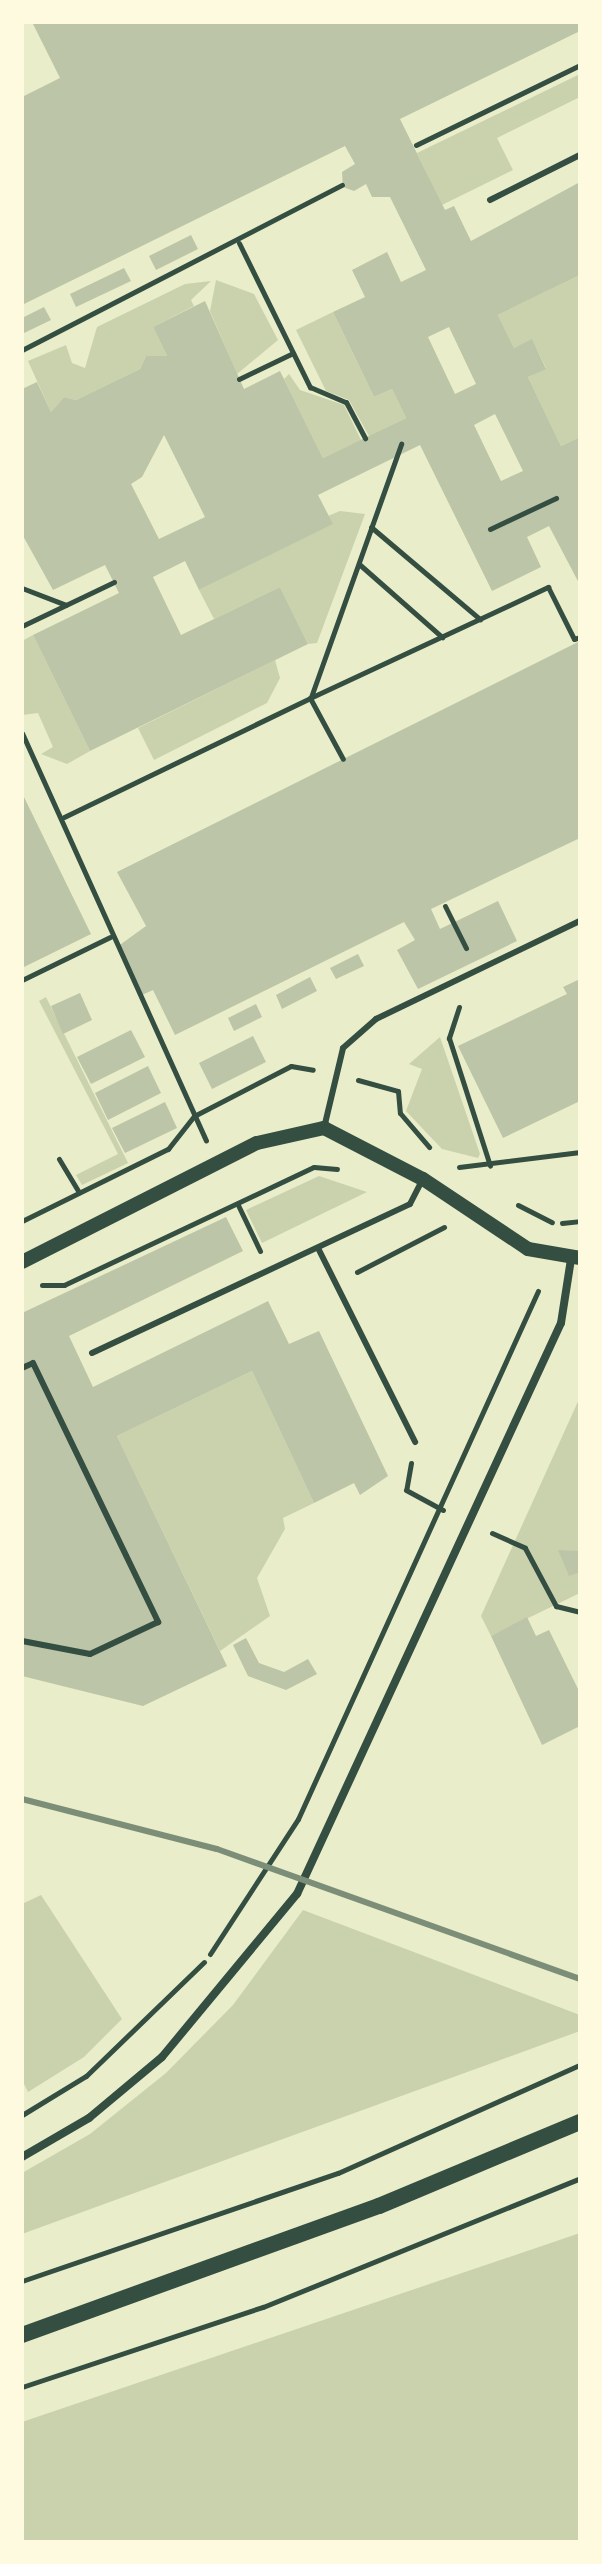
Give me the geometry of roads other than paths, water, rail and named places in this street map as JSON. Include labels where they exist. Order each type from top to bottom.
[{"type":"main road","points":[[22,2335],[379,2206],[580,2122]]},
{"type":"street","points":[[22,1262],[257,1143],[324,1128],[423,1179],[528,1249],[576,1259],[561,1323],[297,1894],[162,2057],[89,2118],[22,2157]]},
{"type":"lane","points":[[490,200],[580,155]]},
{"type":"lane","points":[[324,1128],[343,1048],[376,1019],[580,921]]},
{"type":"lane","points":[[92,1353],[410,1204],[423,1179]]},
{"type":"lane","points":[[318,1248],[415,1442]]},
{"type":"lane","points":[[22,1368],[33,1363],[158,1622],[90,1654],[22,1641]]},
{"type":"railway","points":[[22,1799],[217,1849],[580,1979]]}]
